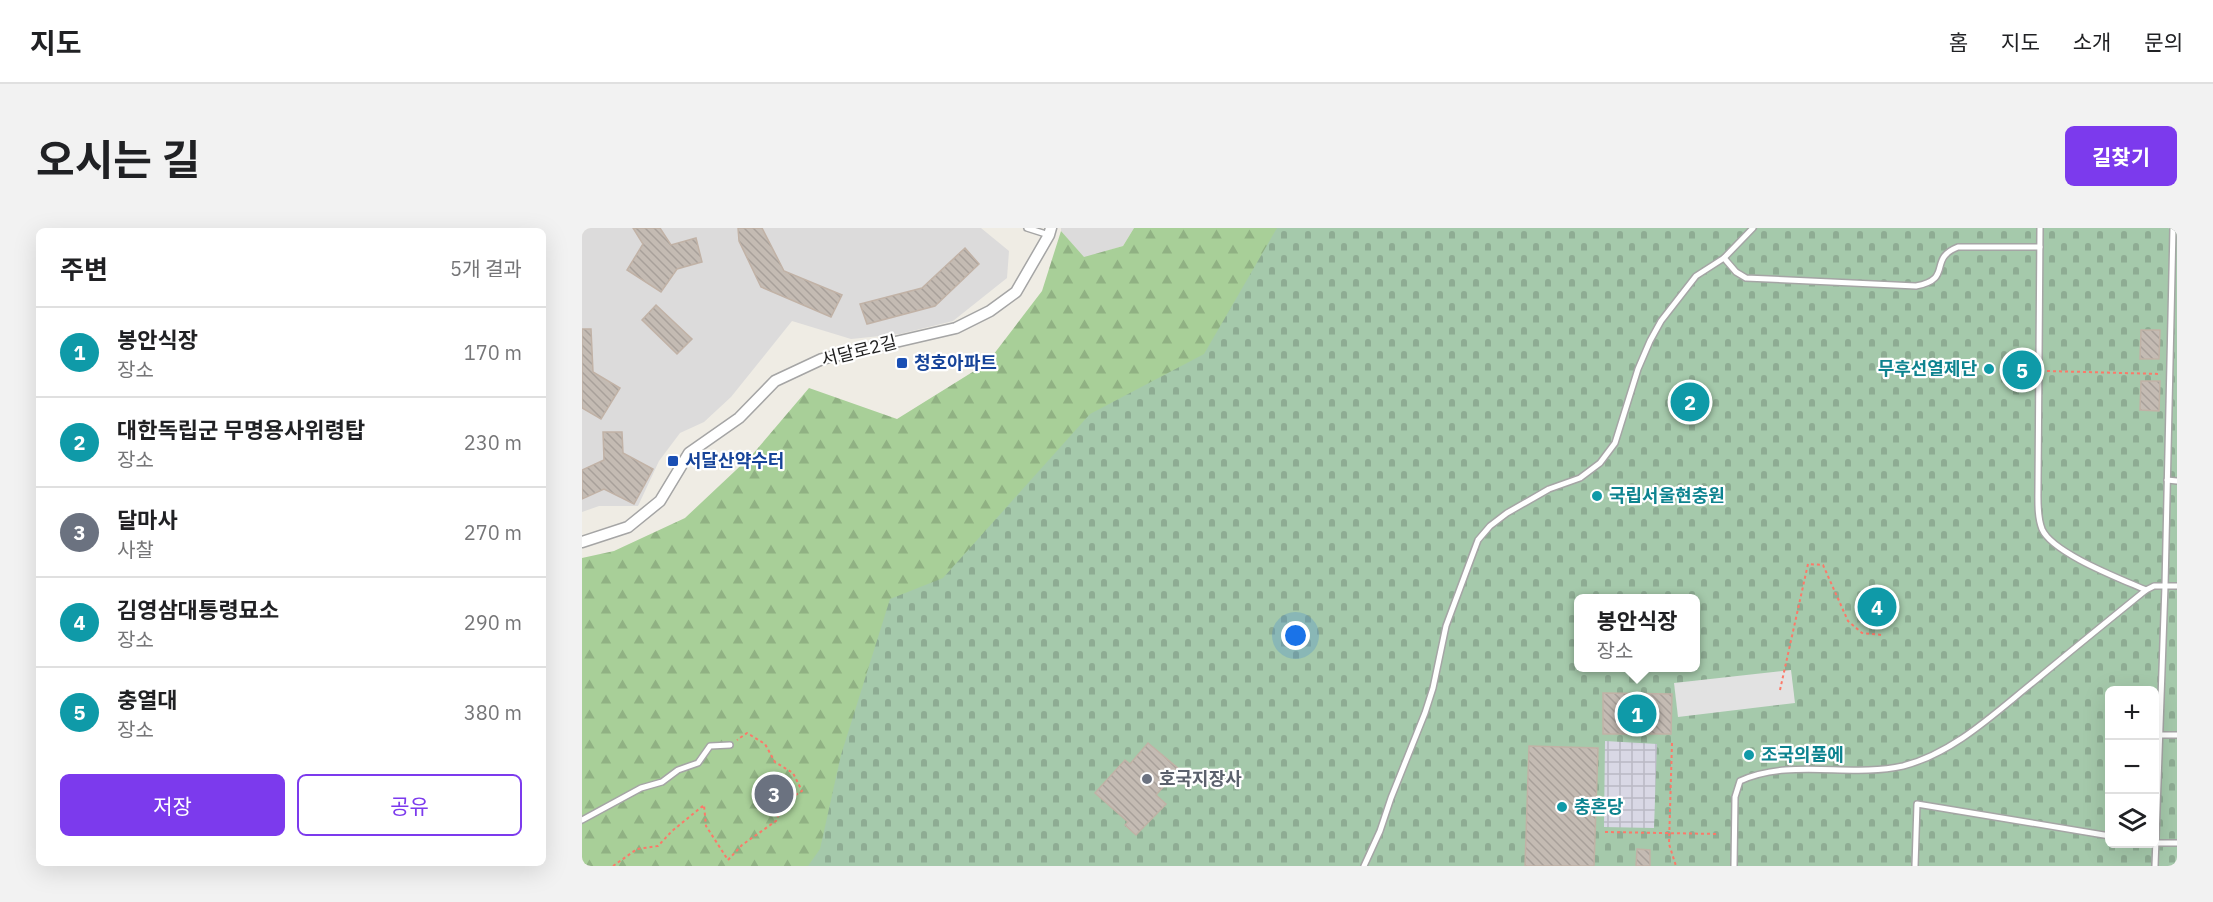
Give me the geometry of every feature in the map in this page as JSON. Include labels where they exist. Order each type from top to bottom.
[{"type":"street","name":"서달로2길","points":[[582,542],[628,527],[660,501],[689,453],[740,418],[775,381],[822,359],[956,328],[990,311],[1016,292],[1050,231]]},
{"type":"lane","points":[[1027,228],[1050,231]]},
{"type":"lane","points":[[1364,865],[1380,831],[1428,704],[1446,626],[1478,540],[1490,526],[1507,513],[1549,489],[1580,478],[1600,463],[1615,443],[1638,369],[1661,321],[1696,276],[1724,258],[1753,228]]},
{"type":"lane","points":[[2040,228],[2038,509],[2042,529],[2048,539],[2067,553],[2146,590]]},
{"type":"lane","points":[[2173,228],[2174,375],[2167,480],[2159,735],[2177,735]]},
{"type":"lane","points":[[1724,258],[1736,272],[1746,278],[1916,286],[1934,280],[1939,275],[1941,260],[1947,251],[1958,247],[2040,247]]},
{"type":"lane","points":[[2167,480],[2177,481]]},
{"type":"lane","points":[[1734,866],[1735,797],[1740,781],[1755,774],[1781,771],[1884,769],[1914,762],[1938,752],[1983,723],[2146,590],[2154,586],[2177,586]]},
{"type":"lane","points":[[2157,794],[2159,740]]},
{"type":"lane","points":[[582,820],[641,788],[662,782],[678,770],[698,763],[710,746],[730,745]]},
{"type":"lane","points":[[1915,866],[1917,804],[2105,835]]},
{"type":"lane","points":[[2159,843],[2177,843]]},
{"type":"lane","points":[[2155,848],[2155,866]]},
{"type":"path","points":[[2038,370],[2174,375]]},
{"type":"path","points":[[1780,690],[1808,564],[1823,565],[1848,621],[1862,633],[1882,635]]},
{"type":"path","points":[[613,866],[637,849],[658,846],[672,831],[704,805],[706,826],[728,860],[742,845],[776,821],[784,802],[802,792],[793,773],[775,762],[765,744],[747,734],[730,745]]},
{"type":"path","points":[[1672,743],[1669,844],[1676,866]]},
{"type":"path","points":[[1605,832],[1719,834]]},
{"type":"shaded area","points":[[582,228],[981,228],[1009,251],[1007,278],[953,321],[900,334],[851,339],[792,321],[731,397],[704,422],[680,433],[659,461],[638,506],[599,506],[582,512]]},
{"type":"shaded area","points":[[1061,228],[1134,228],[1123,246],[1084,258],[1061,231]]},
{"type":"shaded area","points":[[1791,670],[1795,703],[1678,717],[1674,683]]},
{"type":"shaded area","points":[[1605,741],[1657,744],[1654,828],[1604,827]]},
{"type":"green space","points":[[1134,228],[1682,228],[1346,866],[582,866],[582,558],[614,551],[685,518],[752,455],[809,388],[897,419],[987,363],[1042,291],[1061,231],[1084,257],[1123,246]]},
{"type":"green space","name":"국립서울현충원","points":[[1277,228],[2177,228],[2177,866],[808,866],[820,849],[841,755],[890,599],[943,578],[1090,414],[1204,354]]},
{"type":"building","points":[[633,228],[660,228],[671,245],[696,238],[702,262],[677,269],[661,292],[627,270],[643,244]]},
{"type":"building","points":[[738,228],[762,228],[784,271],[842,295],[831,317],[761,287],[739,241]]},
{"type":"building","points":[[965,248],[979,264],[935,306],[867,324],[860,304],[922,288]]},
{"type":"building","points":[[656,305],[692,339],[677,354],[642,320]]},
{"type":"building","points":[[582,329],[591,329],[593,372],[620,388],[601,419],[582,408]]},
{"type":"building","points":[[2141,330],[2160,330],[2159,359],[2140,359]]},
{"type":"building","points":[[2141,381],[2160,381],[2159,411],[2140,410]]},
{"type":"building","points":[[603,432],[622,432],[623,453],[653,469],[634,504],[604,489],[582,499],[582,470],[604,460]]},
{"type":"building","points":[[1603,693],[1672,694],[1671,734],[1603,734]]},
{"type":"building","points":[[1148,743],[1179,769],[1156,795],[1166,804],[1136,835],[1125,825],[1128,822],[1095,793],[1125,760],[1130,764]]},
{"type":"building","name":"충혼당","points":[[1529,746],[1598,748],[1594,866],[1525,866]]},
{"type":"building","points":[[1637,849],[1650,850],[1650,866],[1636,866]]},
{"type":"place","name":"청호아파트","points":[[902,363]]},
{"type":"place","name":"무후선열제단","points":[[1989,369]]},
{"type":"place","name":"충열대","points":[[2022,370]]},
{"type":"place","name":"대한독립군 무명용사위령탑","points":[[1690,402]]},
{"type":"place","name":"서달산약수터","points":[[673,461]]},
{"type":"place","name":"국립서울현충원","points":[[1597,496]]},
{"type":"place","name":"김영삼대통령묘소","points":[[1877,607]]},
{"type":"place","name":"봉안식장","points":[[1637,714]]},
{"type":"place","name":"조국의품에","points":[[1749,755]]},
{"type":"place","name":"호국지장사","points":[[1147,779]]},
{"type":"place","name":"달마사","points":[[774,794]]},
{"type":"place","name":"충혼당","points":[[1562,807]]}]
